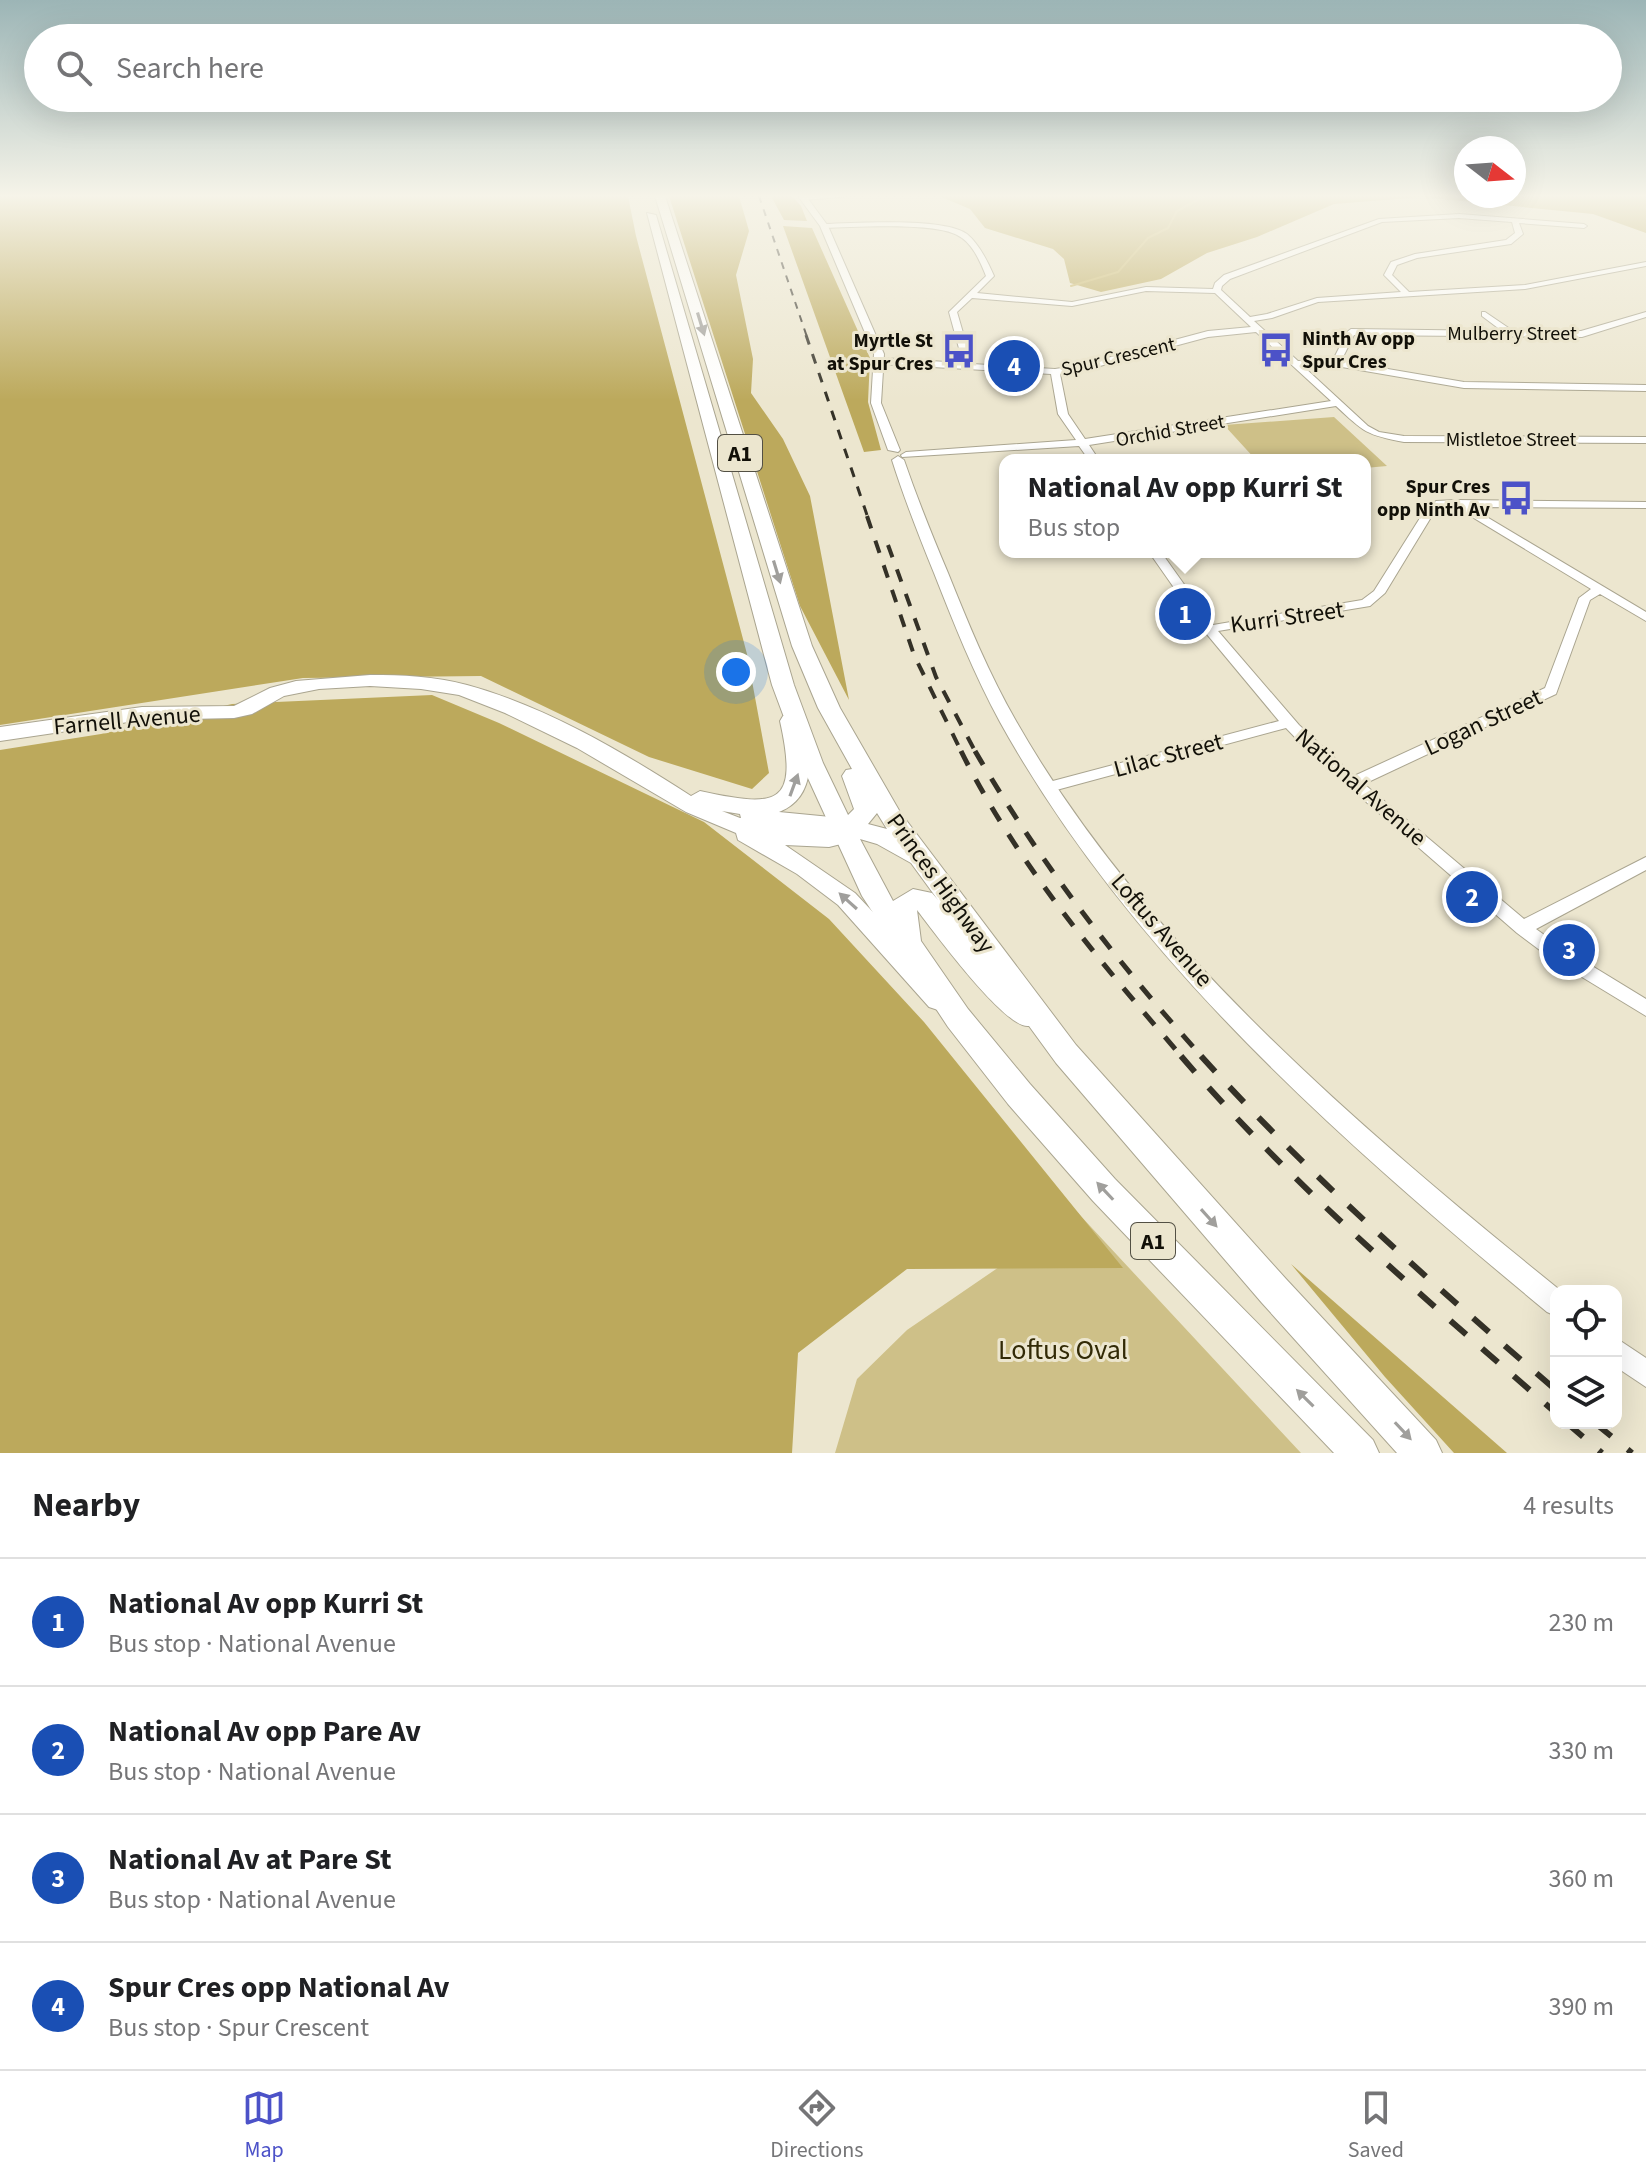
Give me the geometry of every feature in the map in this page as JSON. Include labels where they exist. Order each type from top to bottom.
[{"type":"highway","name":"Princes Highway","points":[[665,264],[783,685],[812,763],[847,829],[871,889],[958,1018],[1019,1094],[1104,1190],[1360,1453]]},
{"type":"highway","name":"Princes Highway","points":[[681,264],[787,604],[829,708],[892,818],[1066,1054],[1264,1280],[1423,1453]]},
{"type":"highway","points":[[829,708],[844,755],[865,802],[865,815],[847,829]]},
{"type":"highway","points":[[847,829],[897,843],[929,870]]},
{"type":"highway","points":[[912,951],[903,910],[910,901],[920,899],[930,905],[1003,995],[1066,1054]]},
{"type":"main road","name":"Farnell Avenue","points":[[0,734],[161,712],[238,712],[278,691],[318,685],[408,681],[437,684],[502,704],[738,825],[793,838],[823,840],[847,829]]},
{"type":"main road","points":[[704,806],[766,807],[780,804],[793,794],[799,769],[783,685]]},
{"type":"main road","points":[[704,806],[836,890],[860,912],[918,981],[958,1018]]},
{"type":"street","name":"Loftus Avenue","points":[[840,264],[881,361],[876,403],[899,455],[971,649],[1020,743],[1049,787],[1128,894],[1232,1009],[1317,1096],[1550,1298]]},
{"type":"street","points":[[968,366],[969,361],[952,316],[990,276],[981,264]]},
{"type":"street","points":[[1217,291],[1218,285],[1227,277],[1263,264]]},
{"type":"street","points":[[1395,264],[1388,275],[1406,293]]},
{"type":"street","points":[[1246,320],[1317,300],[1533,286],[1646,264]]},
{"type":"street","points":[[971,295],[1072,304],[1157,288],[1217,291],[1338,403]]},
{"type":"street","name":"Mulberry Street","points":[[1336,363],[1351,332],[1582,334],[1646,312]]},
{"type":"street","points":[[1485,314],[1511,333]]},
{"type":"street","points":[[1392,320],[1405,332]]},
{"type":"street","name":"Spur Crescent","points":[[881,361],[1055,372],[1091,366],[1208,334],[1258,329]]},
{"type":"street","points":[[1297,364],[1336,363],[1464,385],[1646,388]]},
{"type":"street","points":[[1055,372],[1061,408],[1090,454]]},
{"type":"street","name":"Orchid Street","points":[[899,455],[1082,443],[1338,403]]},
{"type":"street","name":"Mistletoe Street","points":[[1338,403],[1376,434],[1404,439],[1646,440]]},
{"type":"street","points":[[1456,503],[1646,505]]},
{"type":"street","points":[[1456,503],[1646,617]]},
{"type":"street","name":"Kurri Street","points":[[1209,629],[1366,603],[1379,593],[1434,506],[1456,503]]},
{"type":"street","name":"National Avenue","points":[[1159,558],[1209,629],[1288,723],[1316,751],[1523,928],[1555,952],[1646,1008]]},
{"type":"street","name":"Logan Street","points":[[1354,782],[1551,691],[1585,598],[1599,590]]},
{"type":"street","name":"Lilac Street","points":[[1049,787],[1288,723]]},
{"type":"street","points":[[1523,928],[1646,863]]},
{"type":"street","points":[[1622,1356],[1646,1374]]},
{"type":"green space","points":[[1334,417],[1387,466],[1371,467],[1371,454],[1251,454],[1224,425]]},
{"type":"green space","name":"Loftus Oval","points":[[1078,1213],[1301,1453],[835,1453],[857,1379],[907,1330]]},
{"type":"shaded area","points":[[0,264],[643,264],[747,654],[769,773],[752,789],[649,757],[481,676],[303,678],[0,725]]},
{"type":"shaded area","points":[[691,264],[739,264],[736,275],[753,359],[751,393],[783,439],[810,496],[849,700],[800,606]]},
{"type":"shaded area","points":[[797,264],[828,264],[870,358],[868,402],[881,450],[864,452]]},
{"type":"shaded area","points":[[1065,264],[1188,264],[1161,279],[1101,292],[1070,283]]},
{"type":"shaded area","points":[[432,695],[499,723],[704,822],[829,919],[924,1022],[1123,1268],[907,1269],[798,1353],[792,1453],[0,1453],[0,750],[101,734],[232,704]]},
{"type":"shaded area","points":[[1291,1264],[1507,1453],[1454,1453],[1385,1377]]},
{"type":"waterway","points":[[1071,286],[1118,272],[1125,264]]},
{"type":"railway","points":[[782,264],[807,337]]},
{"type":"railway","points":[[806,335],[868,518]]},
{"type":"railway","points":[[867,516],[914,655],[961,752]]},
{"type":"railway","points":[[888,545],[936,677],[976,753]]},
{"type":"railway","points":[[975,751],[1026,833],[1081,910],[1203,1058]]},
{"type":"railway","points":[[961,752],[983,793],[1034,873],[1091,949],[1183,1058]]},
{"type":"railway","points":[[1181,1056],[1315,1197],[1550,1408]]},
{"type":"railway","points":[[1201,1056],[1329,1187],[1418,1270],[1550,1385]]},
{"type":"railway","points":[[1574,1429],[1602,1453]]},
{"type":"railway","points":[[1602,1429],[1632,1453]]},
{"type":"place","name":"Ninth Av opp Spur Cres","points":[[1276,350]]},
{"type":"place","name":"Myrtle St at Spur Cres","points":[[959,351]]},
{"type":"place","name":"Spur Cres opp National Av","points":[[1014,366]]},
{"type":"place","name":"Spur Cres opp Ninth Av","points":[[1516,498]]},
{"type":"place","name":"National Av opp Kurri St","points":[[1185,614]]},
{"type":"place","name":"National Av opp Pare Av","points":[[1472,897]]},
{"type":"place","name":"National Av at Pare St","points":[[1569,950]]}]
